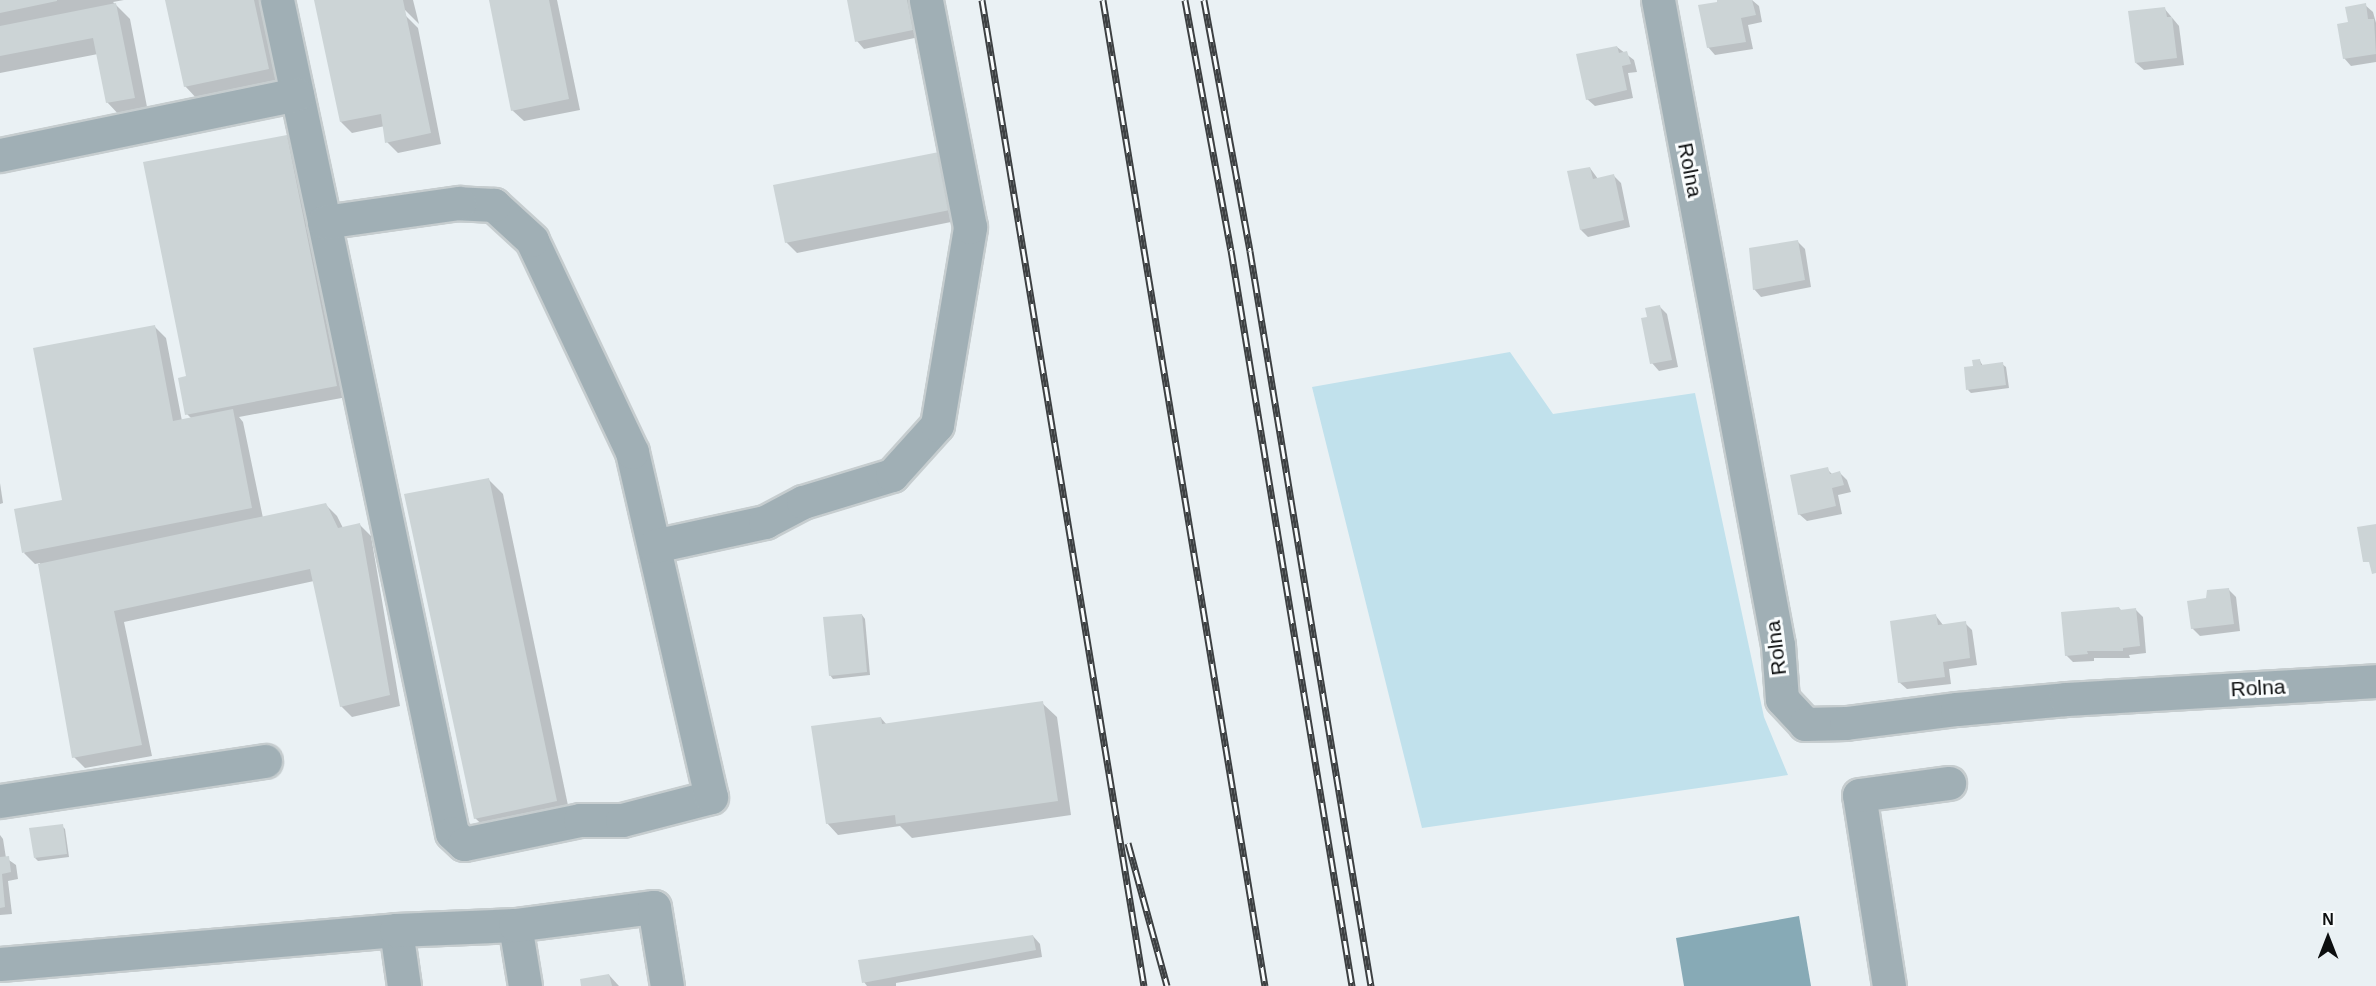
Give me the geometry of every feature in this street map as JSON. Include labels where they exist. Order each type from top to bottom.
[{"type":"street","points":[[277,0],[452,833],[464,844],[580,820],[622,820],[711,797],[633,452],[532,240],[494,205],[459,203],[324,222]]},
{"type":"street","points":[[654,546],[765,522],[803,502],[892,475],[937,425],[970,227],[926,0]]},
{"type":"street","name":"Rolna","points":[[1658,0],[1778,645],[1782,699],[1805,724],[1846,723],[1957,709],[2066,699],[2376,681]]},
{"type":"street","points":[[0,154],[297,94]]},
{"type":"street","points":[[0,801],[265,761]]},
{"type":"street","points":[[1890,986],[1859,795],[1949,783]]},
{"type":"street","points":[[0,964],[396,930],[515,925],[654,907],[667,986]]},
{"type":"street","points":[[515,925],[525,986]]},
{"type":"street","points":[[396,930],[404,986]]},
{"type":"shaded area","points":[[1510,352],[1553,414],[1695,393],[1764,717],[1788,775],[1422,828],[1312,387]]},
{"type":"shaded area","points":[[1799,916],[1811,986],[1684,986],[1676,938]]},
{"type":"building","points":[[0,0],[57,0],[57,1],[0,13]]},
{"type":"building","points":[[165,0],[254,0],[269,69],[184,87]]},
{"type":"building","points":[[314,0],[403,0],[431,133],[385,143],[381,114],[340,122]]},
{"type":"building","points":[[489,0],[549,0],[569,99],[511,111]]},
{"type":"building","points":[[847,0],[907,0],[913,30],[855,42]]},
{"type":"building","points":[[1717,0],[1752,0],[1756,15],[1741,18],[1746,42],[1707,48],[1698,5],[1717,2]]},
{"type":"building","points":[[116,3],[135,98],[106,103],[93,38],[0,56],[0,26]]},
{"type":"building","points":[[2366,3],[2368,19],[2374,19],[2376,54],[2343,59],[2337,24],[2348,22],[2345,7]]},
{"type":"building","points":[[2165,7],[2167,17],[2172,17],[2177,58],[2135,63],[2128,11]]},
{"type":"building","points":[[1617,46],[1619,53],[1627,51],[1631,64],[1622,66],[1627,90],[1586,100],[1576,54]]},
{"type":"building","points":[[287,135],[337,386],[185,415],[178,378],[186,376],[143,162]]},
{"type":"building","points":[[939,152],[950,210],[785,243],[773,185]]},
{"type":"building","points":[[1590,167],[1593,179],[1614,174],[1624,220],[1580,230],[1567,171]]},
{"type":"building","points":[[1798,240],[1805,280],[1753,290],[1749,248]]},
{"type":"building","points":[[1660,305],[1672,360],[1650,364],[1641,318],[1647,317],[1645,308]]},
{"type":"building","points":[[155,325],[173,421],[233,409],[252,508],[22,553],[14,509],[62,500],[33,348]]},
{"type":"building","points":[[1980,359],[1981,365],[2003,362],[2006,385],[1966,390],[1964,367],[1973,366],[1972,360]]},
{"type":"building","points":[[1828,467],[1830,474],[1840,471],[1844,485],[1832,488],[1836,506],[1798,515],[1790,475]]},
{"type":"building","points":[[489,478],[557,801],[474,819],[404,494]]},
{"type":"building","points":[[326,503],[338,528],[360,523],[390,695],[340,707],[310,569],[114,611],[142,745],[72,758],[38,564]]},
{"type":"building","points":[[2376,524],[2376,573],[2372,574],[2369,562],[2363,562],[2357,527]]},
{"type":"building","points":[[2229,588],[2234,624],[2191,629],[2187,601],[2206,598],[2207,590]]},
{"type":"building","points":[[2119,607],[2120,610],[2136,608],[2140,646],[2123,648],[2123,651],[2087,651],[2088,654],[2065,656],[2061,612]]},
{"type":"building","points":[[862,614],[867,672],[829,676],[823,617]]},
{"type":"building","points":[[1936,614],[1938,625],[1966,621],[1970,658],[1943,662],[1945,677],[1898,683],[1890,621]]},
{"type":"building","points":[[1043,701],[1058,801],[896,824],[895,815],[826,824],[811,726],[881,717],[882,724]]},
{"type":"building","points":[[63,824],[67,854],[34,858],[29,828]]},
{"type":"building","points":[[9,856],[11,872],[2,874],[5,907],[0,908],[0,857]]},
{"type":"building","points":[[1033,935],[1036,950],[862,983],[858,960]]},
{"type":"building","points":[[609,974],[612,986],[581,986],[580,979]]},
{"type":"railway","points":[[982,0],[1144,986]]},
{"type":"railway","points":[[1103,0],[1265,986]]},
{"type":"railway","points":[[1185,0],[1231,250],[1352,986]]},
{"type":"railway","points":[[1204,0],[1250,251],[1371,986]]},
{"type":"railway","points":[[1128,843],[1167,986]]}]
